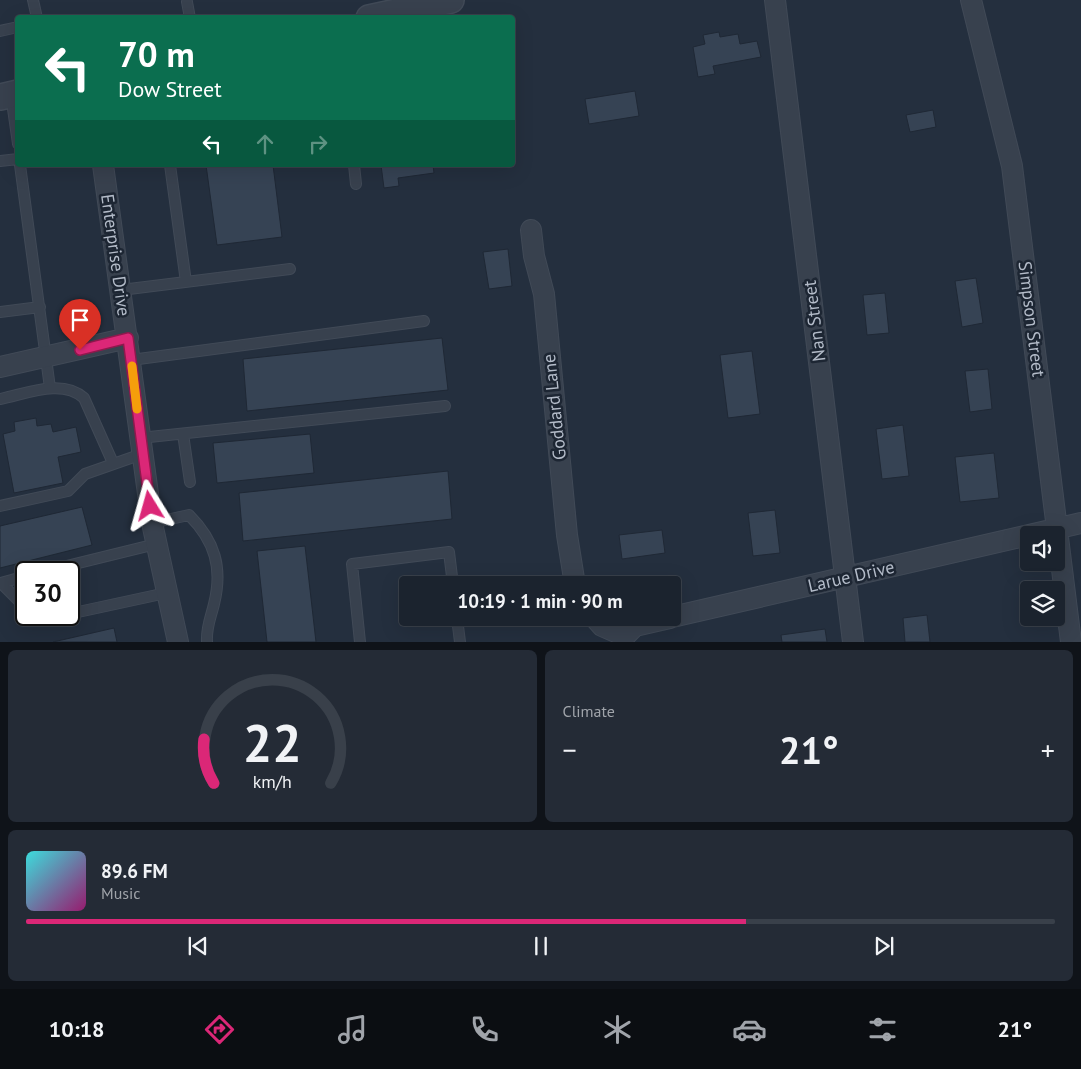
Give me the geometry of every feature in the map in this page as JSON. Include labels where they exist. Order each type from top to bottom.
[{"type":"street","points":[[383,15],[451,0]]},
{"type":"street","name":"Nan Street","points":[[775,0],[853,642]]},
{"type":"street","name":"Simpson Street","points":[[971,0],[1012,166],[1058,526]]},
{"type":"street","name":"Enterprise Drive","points":[[103,167],[152,523],[178,642]]},
{"type":"street","name":"Goddard Lane","points":[[531,230],[534,256],[544,294],[566,535],[573,576]]},
{"type":"street","points":[[0,368],[128,338]]},
{"type":"street","name":"Larue Drive","points":[[1065,526],[1081,523]]},
{"type":"street","name":"Larue Drive","points":[[681,615],[1020,537]]},
{"type":"street","name":"Simpson Street","points":[[1063,571],[1072,642]]},
{"type":"street","points":[[602,626],[625,639]]},
{"type":"street","name":"Larue Drive","points":[[625,639],[635,626]]},
{"type":"lane","points":[[33,0],[36,15]]},
{"type":"lane","points":[[187,2],[189,15]]},
{"type":"lane","points":[[0,31],[15,28]]},
{"type":"lane","points":[[9,95],[15,128]]},
{"type":"lane","points":[[0,160],[15,159]]},
{"type":"lane","points":[[20,167],[50,388]]},
{"type":"lane","points":[[170,167],[186,282]]},
{"type":"lane","points":[[354,167],[356,184]]},
{"type":"lane","points":[[121,290],[290,269]]},
{"type":"lane","points":[[0,312],[40,306]]},
{"type":"lane","points":[[131,360],[424,321]]},
{"type":"lane","points":[[0,399],[50,388],[62,387],[77,391],[84,398],[113,464]]},
{"type":"lane","points":[[0,506],[68,491],[85,474],[113,464],[141,446],[183,434],[445,406]]},
{"type":"lane","points":[[183,434],[190,482]]},
{"type":"lane","points":[[152,523],[189,515],[207,536],[213,549],[218,572],[217,592],[206,628],[207,642]]},
{"type":"lane","points":[[80,563],[156,544]]},
{"type":"lane","points":[[360,642],[352,564],[449,552],[452,576]]},
{"type":"lane","points":[[15,579],[1,583],[15,597]]},
{"type":"lane","points":[[80,612],[166,593]]},
{"type":"lane","points":[[458,626],[460,642]]},
{"type":"building","points":[[719,32],[720,37],[738,34],[740,44],[757,41],[761,57],[713,66],[715,74],[698,77],[693,47],[705,44],[703,35]]},
{"type":"building","points":[[635,91],[639,116],[589,124],[585,99]]},
{"type":"building","points":[[933,110],[936,127],[910,132],[906,115]]},
{"type":"building","points":[[206,167],[273,167],[282,237],[217,245]]},
{"type":"building","points":[[381,167],[433,167],[434,173],[398,178],[399,186],[384,188]]},
{"type":"building","points":[[508,249],[512,286],[489,289],[483,252]]},
{"type":"building","points":[[976,278],[983,323],[962,327],[955,281]]},
{"type":"building","points":[[885,293],[889,333],[867,335],[863,295]]},
{"type":"building","points":[[442,338],[448,390],[247,411],[243,359]]},
{"type":"building","points":[[752,351],[760,414],[728,418],[720,355]]},
{"type":"building","points":[[988,369],[992,409],[970,412],[965,371]]},
{"type":"building","points":[[36,418],[37,426],[51,424],[53,432],[76,427],[81,452],[58,457],[63,483],[14,493],[3,434],[15,431],[14,422]]},
{"type":"building","points":[[903,425],[909,476],[882,479],[876,429]]},
{"type":"building","points":[[310,434],[314,473],[217,483],[213,443]]},
{"type":"building","points":[[994,453],[999,498],[960,502],[955,457]]},
{"type":"building","points":[[448,471],[452,519],[243,541],[239,493]]},
{"type":"building","points":[[82,507],[92,545],[28,561],[15,561],[15,564],[0,568],[0,526]]},
{"type":"building","points":[[775,510],[780,553],[753,556],[748,513]]},
{"type":"building","points":[[662,530],[665,553],[622,559],[619,535]]},
{"type":"building","points":[[305,546],[316,642],[267,642],[257,551]]},
{"type":"building","points":[[927,615],[930,642],[905,642],[903,618]]},
{"type":"building","points":[[114,628],[117,642],[53,642]]},
{"type":"building","points":[[825,629],[827,642],[782,642],[781,635]]},
{"type":"slow traffic","points":[[132,366],[137,409]]},
{"type":"route","points":[[80,350],[128,338],[150,506]]}]
